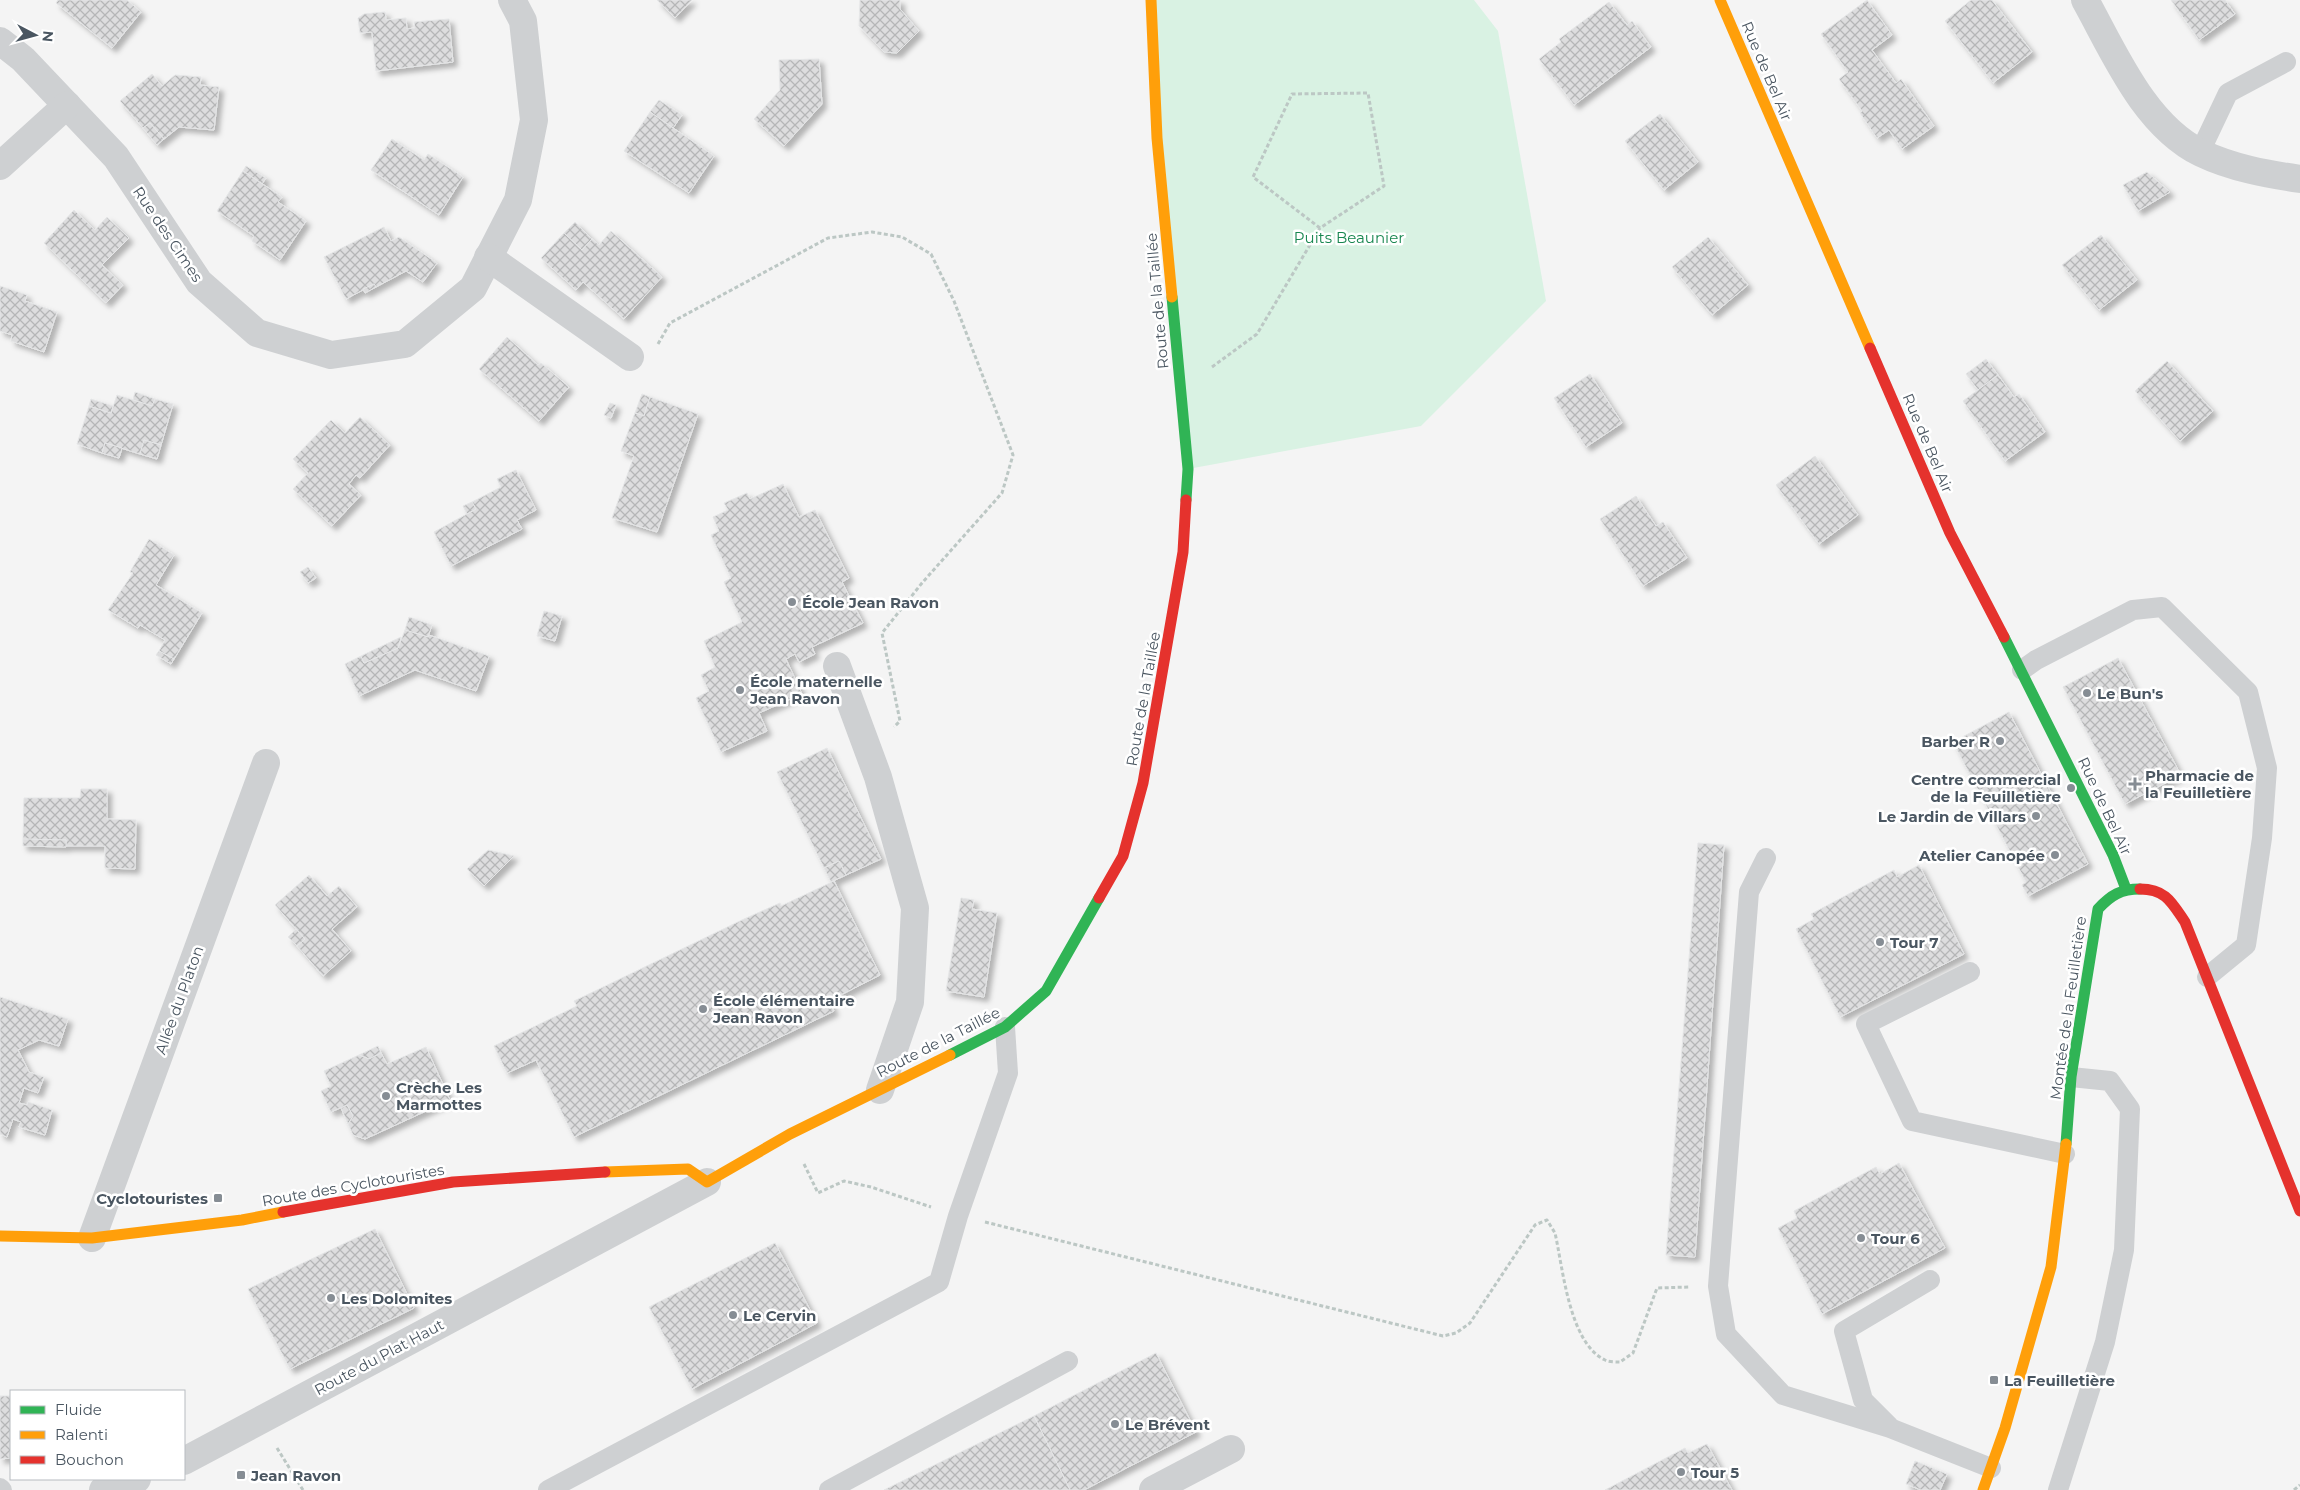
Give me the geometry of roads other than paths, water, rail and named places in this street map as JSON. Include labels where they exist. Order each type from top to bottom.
[{"type":"street","name":"Rue des Cimes","points":[[0,41],[23,59],[116,156],[199,282],[257,333],[331,355],[405,344],[473,288],[518,200],[534,120],[523,21],[512,0]]},
{"type":"street","name":"Route de la Taillée","points":[[707,1182],[790,1134],[1005,1028],[1046,991],[1123,856],[1143,783],[1183,552],[1188,469],[1157,138],[1151,0]]},
{"type":"street","name":"Rue de Bel Air","points":[[1720,0],[1950,533],[2022,670],[2113,855],[2126,888]]},
{"type":"street","points":[[2085,0],[2143,102],[2168,130],[2200,152],[2255,172],[2300,179]]},
{"type":"street","points":[[0,166],[67,105]]},
{"type":"street","points":[[488,257],[630,357]]},
{"type":"street","points":[[837,666],[878,778],[915,908],[910,1002],[880,1090]]},
{"type":"street","name":"Allée du Platon","points":[[92,1238],[266,763]]},
{"type":"street","points":[[2126,888],[2152,889],[2167,897],[2185,922],[2300,1211]]},
{"type":"street","name":"Montée de la Feuilletière","points":[[1983,1490],[2005,1428],[2051,1267],[2065,1154],[2071,1077],[2098,910],[2110,896],[2126,888]]},
{"type":"street","name":"Route des Cyclotouristes","points":[[0,1236],[92,1238],[242,1220],[332,1202],[453,1182],[563,1174],[688,1169],[707,1182]]},
{"type":"street","name":"Route du Plat Haut","points":[[185,1460],[707,1182]]},
{"type":"street","points":[[1153,1490],[1231,1449]]},
{"type":"street","points":[[102,1490],[134,1480]]},
{"type":"lane","points":[[2200,152],[2228,93],[2286,62]]},
{"type":"lane","points":[[2022,670],[2036,660],[2133,610],[2162,608],[2248,692],[2267,768],[2262,838],[2246,945],[2207,977]]},
{"type":"lane","points":[[1766,858],[1748,892],[1718,1286],[1726,1334],[1783,1395],[1890,1428],[1992,1468]]},
{"type":"lane","points":[[1970,972],[1866,1024],[1912,1121],[2065,1154]]},
{"type":"lane","points":[[548,1490],[939,1282],[958,1216],[1008,1073],[1005,1028]]},
{"type":"lane","points":[[2058,1490],[2105,1342],[2116,1294],[2124,1250],[2130,1109],[2110,1081],[2071,1077]]},
{"type":"lane","points":[[1890,1428],[1863,1400],[1844,1330],[1930,1280]]},
{"type":"lane","points":[[828,1490],[1068,1361]]},
{"type":"place","name":"École Jean Ravon","points":[[792,602]]},
{"type":"place","name":"École maternelle Jean Ravon","points":[[740,690]]},
{"type":"place","name":"Le Bun's","points":[[2087,693]]},
{"type":"place","name":"Barber R","points":[[2000,741]]},
{"type":"place","name":"Pharmacie de la Feuilletière","points":[[2135,784]]},
{"type":"place","name":"Centre commercial de la Feuilletière","points":[[2071,788]]},
{"type":"place","name":"Le Jardin de Villars","points":[[2036,816]]},
{"type":"place","name":"Atelier Canopée","points":[[2055,855]]},
{"type":"place","name":"Tour 7","points":[[1880,942]]},
{"type":"place","name":"École élémentaire Jean Ravon","points":[[703,1009]]},
{"type":"place","name":"Crèche Les Marmottes","points":[[386,1096]]},
{"type":"place","name":"Cyclotouristes","points":[[218,1198]]},
{"type":"place","name":"Tour 6","points":[[1861,1238]]},
{"type":"place","name":"Les Dolomites","points":[[331,1298]]},
{"type":"place","name":"Le Cervin","points":[[733,1315]]},
{"type":"place","name":"La Feuilletière","points":[[1994,1380]]},
{"type":"place","name":"Le Brévent","points":[[1115,1424]]},
{"type":"place","name":"Tour 5","points":[[1681,1472]]},
{"type":"place","name":"Jean Ravon","points":[[241,1475]]},
{"type":"park label","name":"Puits Beaunier","points":[[1349,237]]}]
